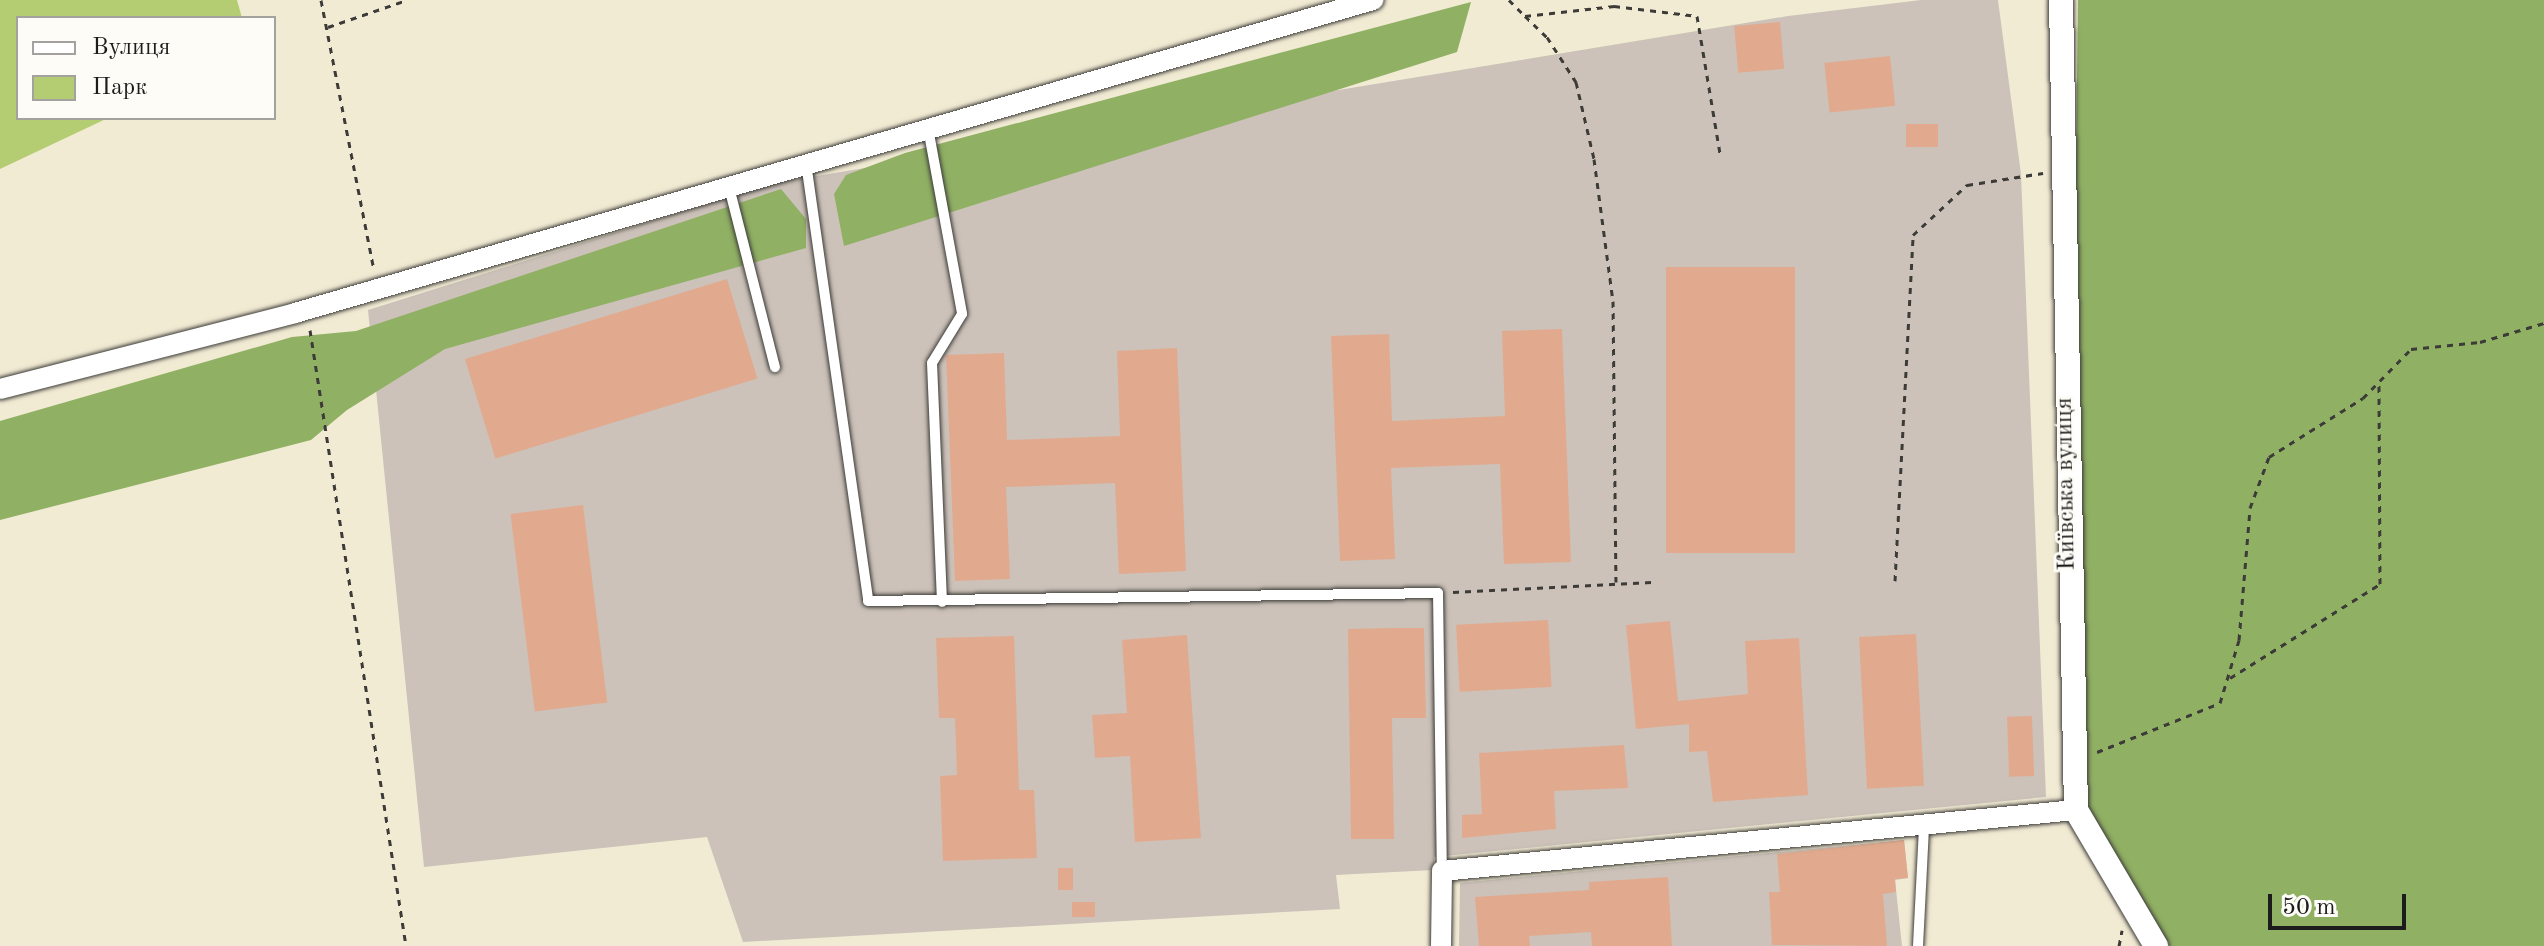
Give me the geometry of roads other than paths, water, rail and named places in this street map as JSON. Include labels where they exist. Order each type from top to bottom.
[{"type":"street","points":[[0,389],[378,290],[806,162],[1373,0]]},
{"type":"street","name":"Київська вулиця","points":[[2061,0],[2072,765],[2076,810],[2156,946]]},
{"type":"street","points":[[1441,946],[1442,871],[1924,828],[2076,810]]},
{"type":"lane","points":[[928,127],[962,314],[932,363],[942,602]]},
{"type":"lane","points":[[806,162],[868,601],[1438,593],[1442,871]]},
{"type":"lane","points":[[729,185],[775,367]]},
{"type":"lane","points":[[1918,946],[1924,828]]}]
